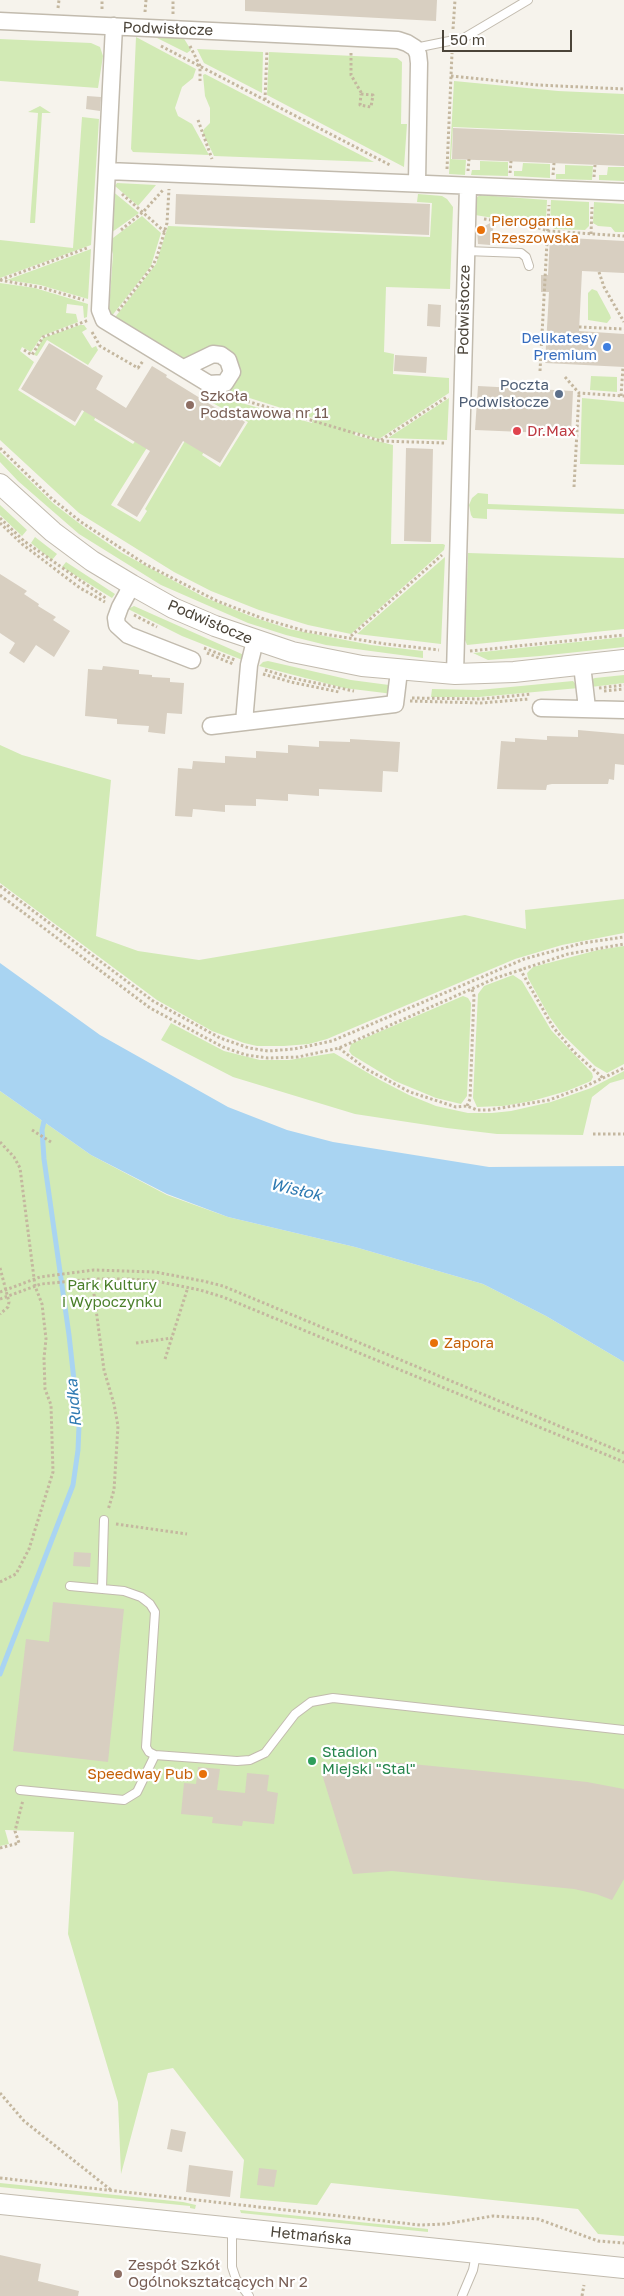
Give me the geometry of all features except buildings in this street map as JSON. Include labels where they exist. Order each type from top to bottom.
[{"type":"street","name":"Podwisłocze","points":[[0,21],[398,40],[415,48]]},
{"type":"street","name":"Podwisłocze","points":[[109,324],[104,320],[99,302],[114,26]]},
{"type":"street","points":[[415,48],[420,63],[417,182]]},
{"type":"street","points":[[107,171],[417,182],[468,186],[624,192]]},
{"type":"street","name":"Podwisłocze","points":[[456,674],[468,186]]},
{"type":"street","points":[[109,324],[209,384],[222,385],[229,380],[231,366],[225,357],[209,355],[184,368]]},
{"type":"street","name":"Podwisłocze","points":[[0,484],[53,532],[92,561],[132,586],[173,608],[255,641],[330,661],[399,671],[456,674],[514,672],[624,660]]},
{"type":"street","points":[[132,586],[120,607],[116,618],[117,625],[128,635],[192,660]]},
{"type":"street","points":[[244,722],[249,665],[255,641]]},
{"type":"street","points":[[582,665],[587,708]]},
{"type":"street","points":[[211,726],[395,704],[399,671]]},
{"type":"street","points":[[541,708],[624,710]]},
{"type":"street","name":"Hetmańska","points":[[0,2204],[623,2267]]},
{"type":"lane","points":[[415,48],[452,42],[464,38],[528,0]]},
{"type":"lane","points":[[466,251],[521,253],[526,257],[529,266]]},
{"type":"lane","points":[[102,1589],[104,1520]]},
{"type":"lane","points":[[70,1586],[124,1591],[141,1597],[150,1604],[155,1612],[146,1747],[149,1752],[155,1755],[236,1761],[250,1760],[266,1753],[295,1714],[311,1702],[333,1698],[624,1730]]},
{"type":"lane","points":[[23,1790],[124,1800],[137,1792],[155,1755]]},
{"type":"lane","points":[[232,2228],[232,2267],[236,2279],[249,2296]]},
{"type":"lane","points":[[462,2296],[474,2270],[476,2252]]},
{"type":"path","points":[[58,8],[59,0]]},
{"type":"path","points":[[102,0],[102,10]]},
{"type":"path","points":[[145,12],[146,0]]},
{"type":"path","points":[[446,176],[455,0]]},
{"type":"path","points":[[265,100],[268,33]]},
{"type":"path","points":[[352,38],[351,75],[362,94],[360,106],[371,107],[373,95],[362,94]]},
{"type":"path","points":[[157,44],[396,169]]},
{"type":"path","points":[[451,76],[538,85],[624,89]]},
{"type":"path","points":[[198,120],[212,156],[212,175]]},
{"type":"path","points":[[109,324],[152,267],[167,223],[169,173]]},
{"type":"path","points":[[540,371],[545,325],[550,189]]},
{"type":"path","points":[[591,234],[592,191]]},
{"type":"path","points":[[121,193],[165,232]]},
{"type":"path","points":[[467,217],[533,226],[548,231],[624,236]]},
{"type":"path","points":[[601,240],[602,234]]},
{"type":"path","points":[[599,272],[604,287],[624,322]]},
{"type":"path","points":[[0,280],[43,288],[87,302],[99,302]]},
{"type":"path","points":[[579,327],[624,329]]},
{"type":"path","points":[[564,377],[579,393],[623,396],[623,367]]},
{"type":"path","points":[[209,384],[222,393],[381,441],[461,444]]},
{"type":"path","points":[[574,487],[579,393]]},
{"type":"path","points":[[381,441],[449,395],[462,395]]},
{"type":"path","points":[[0,448],[51,498],[81,522],[145,564],[217,601],[264,619],[305,631],[386,644],[456,651],[624,635]]},
{"type":"path","points":[[351,636],[459,541]]},
{"type":"path","points":[[0,886],[153,1001],[225,1040],[249,1048],[268,1050],[294,1049],[332,1041],[524,959],[583,943],[624,937]]},
{"type":"path","points":[[0,895],[150,1008],[223,1047],[246,1055],[268,1058],[298,1057],[340,1048],[520,969],[568,954],[624,944]]},
{"type":"path","points":[[520,969],[552,1027],[574,1052],[603,1078]]},
{"type":"path","points":[[467,1106],[470,1099],[474,996],[472,989]]},
{"type":"path","points":[[340,1048],[366,1069],[410,1092],[456,1107],[467,1106],[489,1110],[549,1100],[584,1087],[624,1068]]},
{"type":"path","points":[[32,1130],[51,1142]]},
{"type":"path","points":[[593,1134],[624,1134]]},
{"type":"path","points":[[0,1142],[14,1157],[20,1168],[35,1286],[42,1304],[46,1339],[44,1358],[45,1389],[51,1406],[53,1472],[29,1549],[16,1574],[0,1582]]},
{"type":"path","points":[[0,1268],[8,1296],[8,1308],[0,1314]]},
{"type":"path","points":[[0,1292],[40,1277],[111,1270],[179,1275],[223,1286],[624,1453]]},
{"type":"path","points":[[92,1279],[104,1370],[118,1426],[114,1490],[104,1520],[119,1525],[187,1534]]},
{"type":"path","points":[[0,1299],[41,1284],[92,1279],[129,1279],[188,1287],[223,1297],[624,1462]]},
{"type":"path","points":[[165,1359],[188,1287]]},
{"type":"path","points":[[136,1342],[172,1338]]},
{"type":"path","points":[[0,1848],[19,1843],[15,1831],[23,1790]]},
{"type":"path","points":[[0,2093],[24,2121],[112,2190]]},
{"type":"path","points":[[0,2178],[420,2224],[445,2224],[493,2216],[538,2220],[560,2226],[586,2237],[624,2243]]},
{"type":"path","points":[[582,2296],[584,2285]]},
{"type":"green space","points":[[153,36],[183,37],[191,50],[187,53]]},
{"type":"green space","points":[[136,37],[196,69],[193,78],[182,87],[175,108],[178,116],[192,124],[209,155],[133,152],[131,149]]},
{"type":"green space","points":[[0,39],[91,43],[100,47],[103,56],[98,88],[0,81]]},
{"type":"green space","points":[[197,49],[263,52],[262,93],[204,63]]},
{"type":"green space","points":[[269,52],[397,58],[402,62],[401,124],[407,124],[404,167],[267,95]]},
{"type":"green space","points":[[205,74],[374,162],[214,156],[203,133],[210,123],[210,108],[205,96],[203,75]]},
{"type":"green space","points":[[454,81],[558,91],[624,94],[624,134],[453,127],[451,159],[466,160],[465,175],[449,174]]},
{"type":"green space","points":[[40,106],[51,113],[42,113],[35,223],[30,223],[38,113],[28,112]]},
{"type":"green space","points":[[82,117],[99,119],[91,245],[0,278],[0,240],[73,248]]},
{"type":"green space","points":[[480,161],[508,162],[508,176],[471,175],[472,170],[480,170]]},
{"type":"green space","points":[[523,163],[550,164],[550,178],[514,176],[514,171],[522,171]]},
{"type":"green space","points":[[565,165],[593,166],[592,180],[556,179],[556,174],[565,174]]},
{"type":"green space","points":[[608,167],[624,167],[624,181],[599,180],[599,175],[607,175]]},
{"type":"green space","points":[[117,183],[156,185],[138,206],[115,186]]},
{"type":"green space","points":[[111,190],[139,213],[108,235]]},
{"type":"green space","name":"Szkoła Podstawowa nr 11","points":[[418,194],[442,196],[453,207],[450,289],[386,287],[384,352],[394,354],[393,374],[449,378],[449,393],[379,439],[355,432],[354,435],[393,445],[391,544],[445,545],[444,550],[351,634],[308,625],[259,610],[211,591],[174,572],[79,513],[0,440],[0,283],[35,288],[88,304],[87,317],[84,318],[83,306],[67,304],[66,313],[76,314],[78,322],[42,336],[31,352],[22,347],[20,351],[34,362],[18,390],[75,426],[91,400],[102,406],[94,420],[133,444],[142,432],[153,438],[111,505],[140,522],[147,511],[145,509],[189,434],[208,446],[202,455],[220,467],[248,422],[205,399],[210,394],[312,423],[313,418],[221,389],[231,358],[184,361],[113,320],[156,264],[168,226],[430,237],[432,203],[417,202]]},
{"type":"green space","points":[[480,195],[547,200],[546,221],[544,223],[512,221],[475,215],[476,198]]},
{"type":"green space","points":[[551,200],[589,202],[589,226],[585,230],[554,229],[550,224]]},
{"type":"green space","points":[[594,202],[624,204],[624,232],[615,232],[611,227],[598,226],[593,223]]},
{"type":"green space","points":[[142,216],[161,233],[151,266],[111,317],[109,309],[113,254],[109,241]]},
{"type":"green space","points":[[91,249],[88,299],[40,285],[7,280]]},
{"type":"green space","points":[[592,289],[597,291],[610,315],[611,318],[607,323],[588,320],[588,293]]},
{"type":"green space","points":[[84,325],[87,329],[82,332],[92,348],[96,346],[98,350],[88,365],[47,340],[37,356],[34,355],[43,338]]},
{"type":"green space","points":[[591,376],[617,377],[617,392],[590,390]]},
{"type":"green space","points":[[449,398],[447,440],[388,438]]},
{"type":"green space","points":[[582,398],[624,402],[624,465],[580,464]]},
{"type":"green space","points":[[0,452],[54,504],[84,527],[122,553],[204,597],[250,616],[289,629],[371,645],[423,651],[423,658],[326,645],[286,635],[248,623],[161,585],[79,534],[18,481],[0,462]]},
{"type":"green space","points":[[478,493],[488,494],[488,504],[624,509],[624,514],[487,509],[487,519],[473,518],[469,505],[472,498]]},
{"type":"green space","points":[[0,505],[27,530],[22,536],[0,515]]},
{"type":"green space","points":[[35,537],[57,554],[52,560],[31,543]]},
{"type":"green space","points":[[468,553],[624,558],[624,629],[467,645],[465,640]]},
{"type":"green space","points":[[445,557],[441,644],[357,634]]},
{"type":"green space","points":[[66,562],[115,594],[112,598],[62,567]]},
{"type":"green space","points":[[134,606],[244,655],[245,661],[182,636],[128,609]]},
{"type":"green space","points":[[624,637],[624,647],[540,656],[488,660],[473,653]]},
{"type":"green space","points":[[268,661],[351,680],[389,685],[393,694],[344,688],[259,666],[263,662]]},
{"type":"green space","points":[[624,675],[624,683],[591,687],[592,679]]},
{"type":"green space","points":[[573,681],[579,688],[479,697],[431,697],[432,689],[479,690]]},
{"type":"green space","points":[[0,745],[22,755],[111,780],[96,936],[138,951],[199,960],[465,915],[526,929],[525,910],[624,899],[624,933],[562,945],[515,959],[327,1039],[309,1044],[284,1046],[257,1046],[244,1043],[212,1031],[157,1000],[0,883]]},
{"type":"green space","points":[[624,946],[624,1064],[607,1073],[595,1066],[562,1034],[549,1016],[527,973],[533,967],[598,950]]},
{"type":"green space","points":[[513,975],[522,981],[551,1030],[592,1073],[593,1077],[591,1081],[567,1091],[532,1101],[503,1106],[477,1107],[473,1098],[478,994],[484,986]]},
{"type":"green space","points":[[463,996],[468,998],[471,1003],[467,1096],[461,1104],[436,1098],[395,1081],[352,1055],[349,1051],[351,1044]]},
{"type":"green space","points":[[171,1023],[224,1051],[260,1060],[289,1060],[334,1053],[409,1095],[436,1106],[468,1113],[511,1111],[551,1102],[591,1088],[624,1071],[624,1079],[610,1083],[592,1097],[583,1135],[497,1134],[447,1128],[355,1114],[233,1077],[161,1040]]},
{"type":"green space","name":"Stadion Miejski \"Stal\"","points":[[0,1091],[91,1155],[167,1195],[228,1217],[355,1247],[483,1284],[546,1316],[624,1362],[624,2236],[598,2234],[578,2209],[331,2183],[317,2205],[240,2198],[244,2160],[173,2068],[148,2073],[121,2174],[118,2102],[68,1934],[74,1832],[5,1830],[9,1844],[0,1846]]},
{"type":"green space","points":[[0,2183],[183,2202],[196,2205],[195,2209],[190,2208],[190,2206],[0,2187]]},
{"type":"green space","points":[[240,2210],[428,2229],[428,2232],[241,2213]]},
{"type":"water","name":"Wisłok","points":[[0,963],[100,1035],[228,1107],[287,1130],[333,1142],[489,1167],[624,1166],[624,1362],[546,1316],[483,1284],[355,1247],[228,1217],[167,1194],[91,1155],[0,1091]]},
{"type":"waterway","name":"Rudka","points":[[0,1674],[73,1485],[78,1450],[79,1426],[69,1335],[44,1159],[42,1130],[44,1121]]},
{"type":"place","name":"Pierogarnia Rzeszowska","points":[[481,230]]},
{"type":"place","name":"Delikatesy Premium","points":[[607,347]]},
{"type":"place","name":"Poczta Podwisłocze","points":[[559,394]]},
{"type":"place","name":"Szkoła Podstawowa nr 11","points":[[190,405]]},
{"type":"place","name":"Dr.Max","points":[[517,431]]},
{"type":"place","name":"Zapora","points":[[434,1343]]},
{"type":"place","name":"Stadion Miejski \"Stal\"","points":[[312,1761]]},
{"type":"place","name":"Speedway Pub","points":[[203,1774]]},
{"type":"place","name":"Zespół Szkół Ogólnokształcących Nr 2","points":[[118,2274]]},
{"type":"park label","name":"Park Kultury i Wypoczynku","points":[[112,1294]]}]
